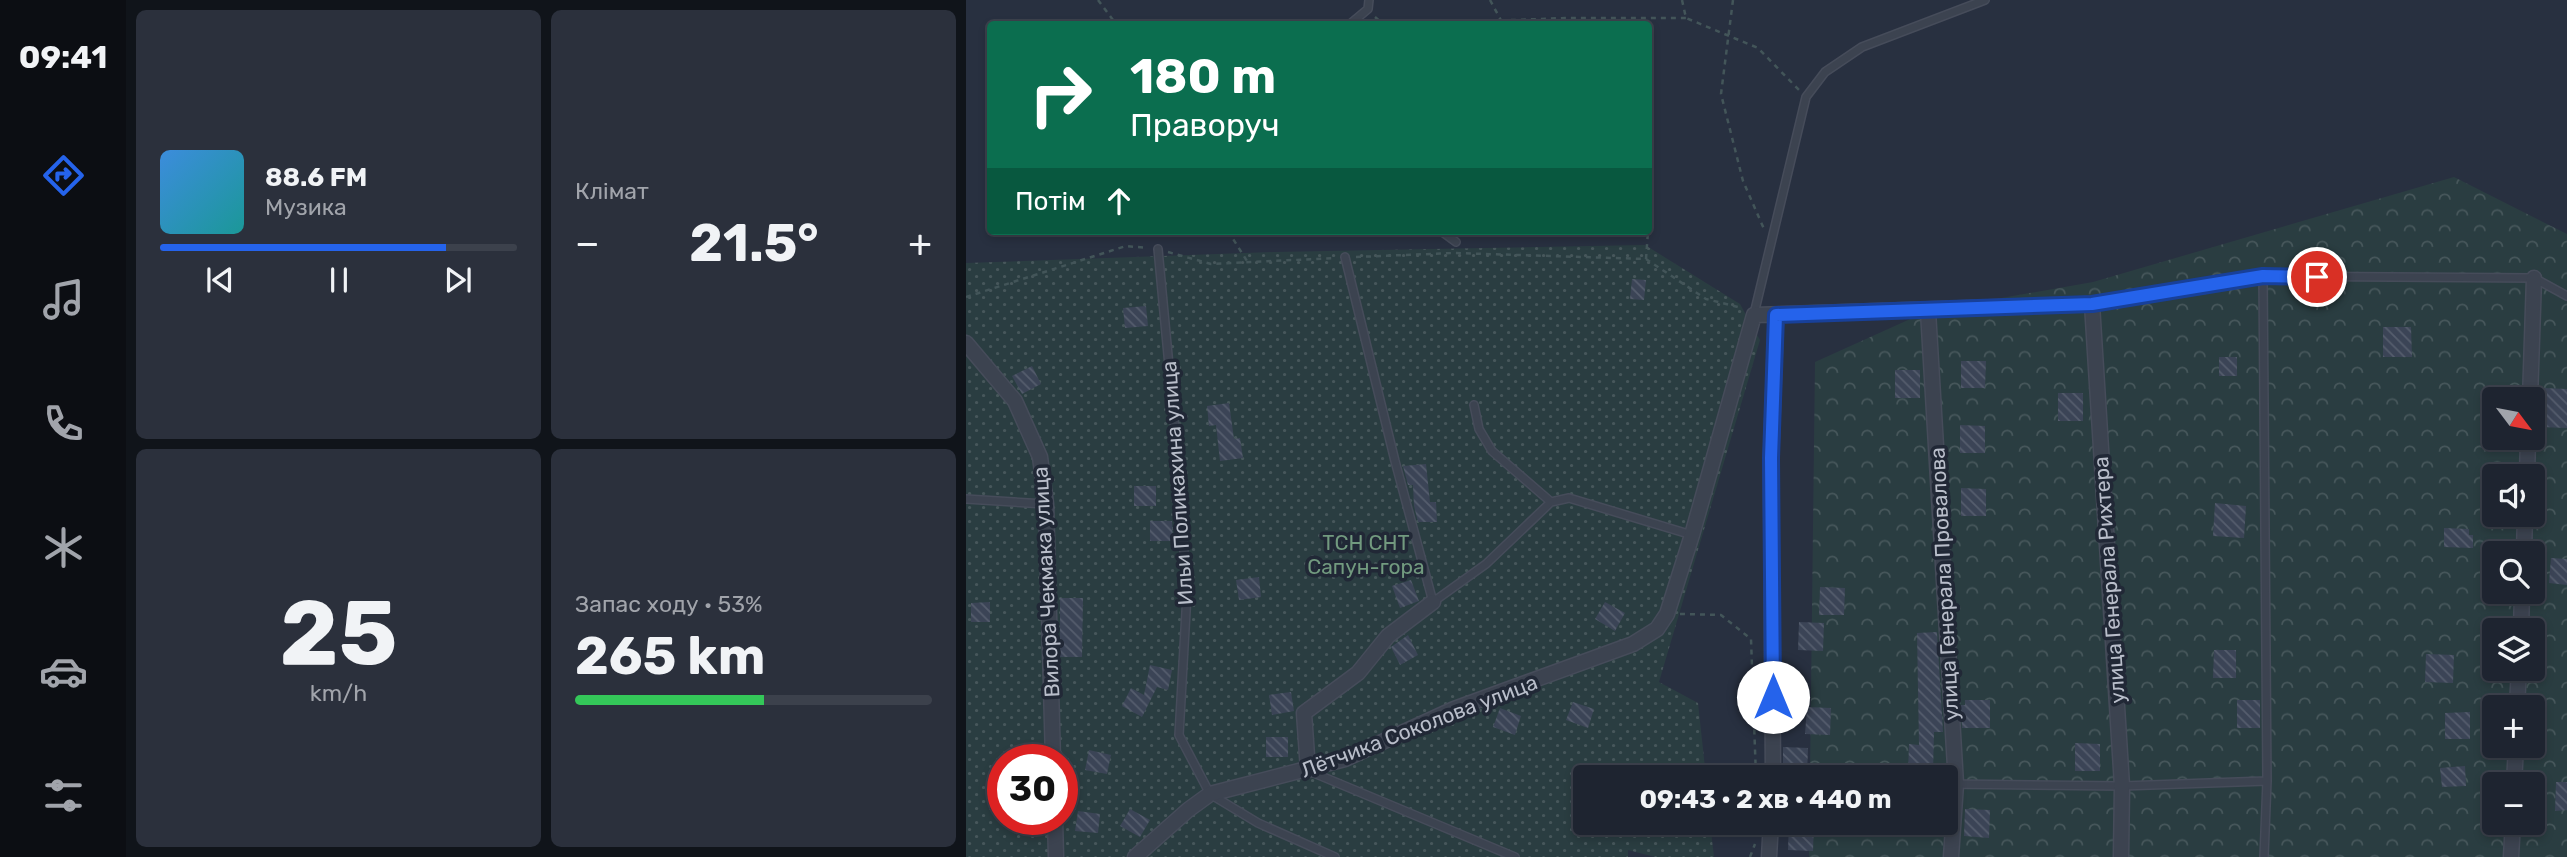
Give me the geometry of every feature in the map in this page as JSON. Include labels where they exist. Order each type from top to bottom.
[{"type":"street","points":[[2530,387],[2533,278]]},
{"type":"street","points":[[1667,614],[1754,315],[2092,304]]},
{"type":"street","name":"улица Генерала Рихтера","points":[[2092,304],[2122,786],[2121,857]]},
{"type":"street","name":"улица Генерала Провалова","points":[[1928,311],[1950,765]]},
{"type":"street","points":[[1773,765],[1771,458],[1776,315]]},
{"type":"street","name":"Вилора Чекмака улица","points":[[966,343],[1015,401],[1040,457],[1046,504],[1053,744]]},
{"type":"street","points":[[1308,770],[1304,713],[1358,673],[1388,636],[1433,602]]},
{"type":"street","name":"Лётчика Соколова улица","points":[[1135,857],[1210,794],[1345,759],[1454,709],[1633,644],[1657,629],[1667,614]]},
{"type":"street","points":[[1055,835],[1056,857]]},
{"type":"street","points":[[1769,857],[1770,835]]},
{"type":"street","name":"улица Генерала Провалова","points":[[1951,835],[1951,857]]},
{"type":"street","points":[[2511,857],[2512,835]]},
{"type":"lane","points":[[1354,21],[1368,9],[1369,0]]},
{"type":"lane","points":[[1754,315],[1807,97],[1825,72],[1862,47],[1985,0]]},
{"type":"lane","points":[[1446,235],[1456,242]]},
{"type":"lane","name":"Ильи Поликахина улица","points":[[1158,249],[1187,594],[1179,735],[1210,794]]},
{"type":"lane","points":[[1345,257],[1407,509],[1433,602],[1486,564],[1551,502],[1569,498],[1692,535]]},
{"type":"lane","points":[[2263,276],[2267,781],[2264,857]]},
{"type":"lane","points":[[2092,304],[2263,276],[2533,278],[2567,296]]},
{"type":"lane","points":[[1474,405],[1479,429],[1492,451],[1551,502]]},
{"type":"lane","points":[[966,499],[1046,504]]},
{"type":"lane","points":[[1308,770],[1515,857]]},
{"type":"lane","points":[[1958,784],[2122,786],[2267,781]]},
{"type":"lane","points":[[1210,794],[1258,823],[1335,857]]},
{"type":"path","points":[[1098,0],[1114,21]]},
{"type":"path","points":[[1490,0],[1501,21]]},
{"type":"path","points":[[1682,0],[1686,18]]},
{"type":"path","points":[[1733,0],[1721,94],[1743,181],[1771,245]]},
{"type":"path","points":[[1548,21],[1686,18],[1758,48],[1807,97]]},
{"type":"path","points":[[1230,235],[1247,262]]},
{"type":"path","points":[[1646,259],[1648,235]]},
{"type":"path","points":[[1345,257],[1454,253],[1646,259],[1706,299],[1742,307],[1754,315]]},
{"type":"path","points":[[1667,614],[1721,615],[1751,639],[1756,765]]},
{"type":"green space","points":[[2454,177],[2567,234],[2567,857],[1809,857],[1809,835],[1958,835],[1958,765],[1810,765],[1815,362],[1928,311],[2093,282]]},
{"type":"green space","name":"ТСН СНТ Сапун-гора","points":[[1645,245],[1740,304],[1760,340],[1659,682],[1698,703],[1705,765],[1573,765],[1573,835],[1711,835],[1714,857],[1655,857],[1628,850],[1628,857],[966,857],[966,263],[1274,252]]},
{"type":"building","points":[[1632,279],[1646,280],[1644,300],[1630,299]]},
{"type":"building","points":[[1146,306],[1148,326],[1125,328],[1123,308]]},
{"type":"building","points":[[2383,327],[2411,327],[2412,357],[2383,357]]},
{"type":"building","points":[[2219,357],[2237,357],[2237,376],[2219,376]]},
{"type":"building","points":[[1961,361],[1986,361],[1985,388],[1961,388]]},
{"type":"building","points":[[1032,366],[1041,384],[1022,394],[1012,376]]},
{"type":"building","points":[[1895,370],[1920,370],[1920,398],[1895,398]]},
{"type":"building","points":[[2545,388],[2567,389],[2567,428],[2545,427]]},
{"type":"building","points":[[2058,393],[2083,393],[2083,421],[2058,421]]},
{"type":"building","points":[[1229,403],[1234,439],[1240,438],[1243,458],[1220,461],[1216,425],[1209,426],[1207,406]]},
{"type":"building","points":[[1960,425],[1985,426],[1985,453],[1960,453]]},
{"type":"building","points":[[1426,464],[1430,502],[1436,502],[1437,522],[1418,522],[1413,485],[1408,485],[1403,466]]},
{"type":"building","points":[[1134,486],[1156,486],[1156,506],[1134,506]]},
{"type":"building","points":[[1961,488],[1986,489],[1986,516],[1961,516]]},
{"type":"building","points":[[2215,503],[2246,506],[2244,538],[2213,536]]},
{"type":"building","points":[[1150,521],[1172,521],[1173,541],[1150,541]]},
{"type":"building","points":[[2444,528],[2469,529],[2469,535],[2473,535],[2473,548],[2444,547]]},
{"type":"building","points":[[2551,558],[2567,559],[2567,585],[2549,583]]},
{"type":"building","points":[[1259,577],[1261,597],[1239,600],[1236,580]]},
{"type":"building","points":[[1411,580],[1419,601],[1400,608],[1392,586]]},
{"type":"building","points":[[1820,587],[1845,588],[1844,615],[1819,615]]},
{"type":"building","points":[[1060,598],[1083,598],[1082,657],[1060,657]]},
{"type":"building","points":[[990,602],[990,622],[971,622],[971,603]]},
{"type":"building","points":[[1605,602],[1625,613],[1615,631],[1595,619]]},
{"type":"building","points":[[1799,622],[1824,623],[1823,651],[1798,650]]},
{"type":"building","points":[[1937,632],[1943,732],[1934,732],[1933,765],[1908,765],[1909,744],[1919,745],[1917,633]]},
{"type":"building","points":[[1408,635],[1418,655],[1400,665],[1391,647]]},
{"type":"building","points":[[2214,650],[2236,650],[2236,678],[2213,678]]},
{"type":"building","points":[[2426,654],[2454,655],[2453,683],[2425,682]]},
{"type":"building","points":[[1150,665],[1172,670],[1168,690],[1157,687],[1142,717],[1122,706],[1131,688],[1144,695]]},
{"type":"building","points":[[1291,692],[1294,711],[1272,715],[1269,695]]},
{"type":"building","points":[[1965,700],[1990,700],[1990,728],[1962,728],[1961,705],[1965,705]]},
{"type":"building","points":[[2237,700],[2260,700],[2260,728],[2237,728]]},
{"type":"building","points":[[1573,702],[1594,709],[1588,728],[1566,720]]},
{"type":"building","points":[[1807,707],[1831,708],[1830,735],[1805,734]]},
{"type":"building","points":[[1500,708],[1521,716],[1515,735],[1493,727]]},
{"type":"building","points":[[2470,712],[2470,739],[2445,739],[2445,713]]},
{"type":"building","points":[[1266,737],[1288,737],[1288,757],[1266,757]]},
{"type":"building","points":[[2075,743],[2100,744],[2100,771],[2075,771]]},
{"type":"building","points":[[1783,747],[1808,748],[1807,765],[1783,765]]},
{"type":"building","points":[[1089,750],[1111,755],[1107,774],[1085,770]]},
{"type":"building","points":[[2465,766],[2466,786],[2442,787],[2440,768]]},
{"type":"building","points":[[2556,782],[2567,782],[2567,810],[2555,811]]},
{"type":"building","points":[[1130,809],[1150,820],[1140,837],[1120,826]]},
{"type":"building","points":[[1965,809],[1990,810],[1989,838],[1964,836]]},
{"type":"building","points":[[1078,811],[1100,814],[1098,833],[1078,831]]},
{"type":"building","points":[[1789,835],[1814,835],[1813,851],[1788,850]]},
{"type":"route","points":[[1773,697],[1771,458],[1776,315],[2092,304],[2263,276],[2317,277]]}]
